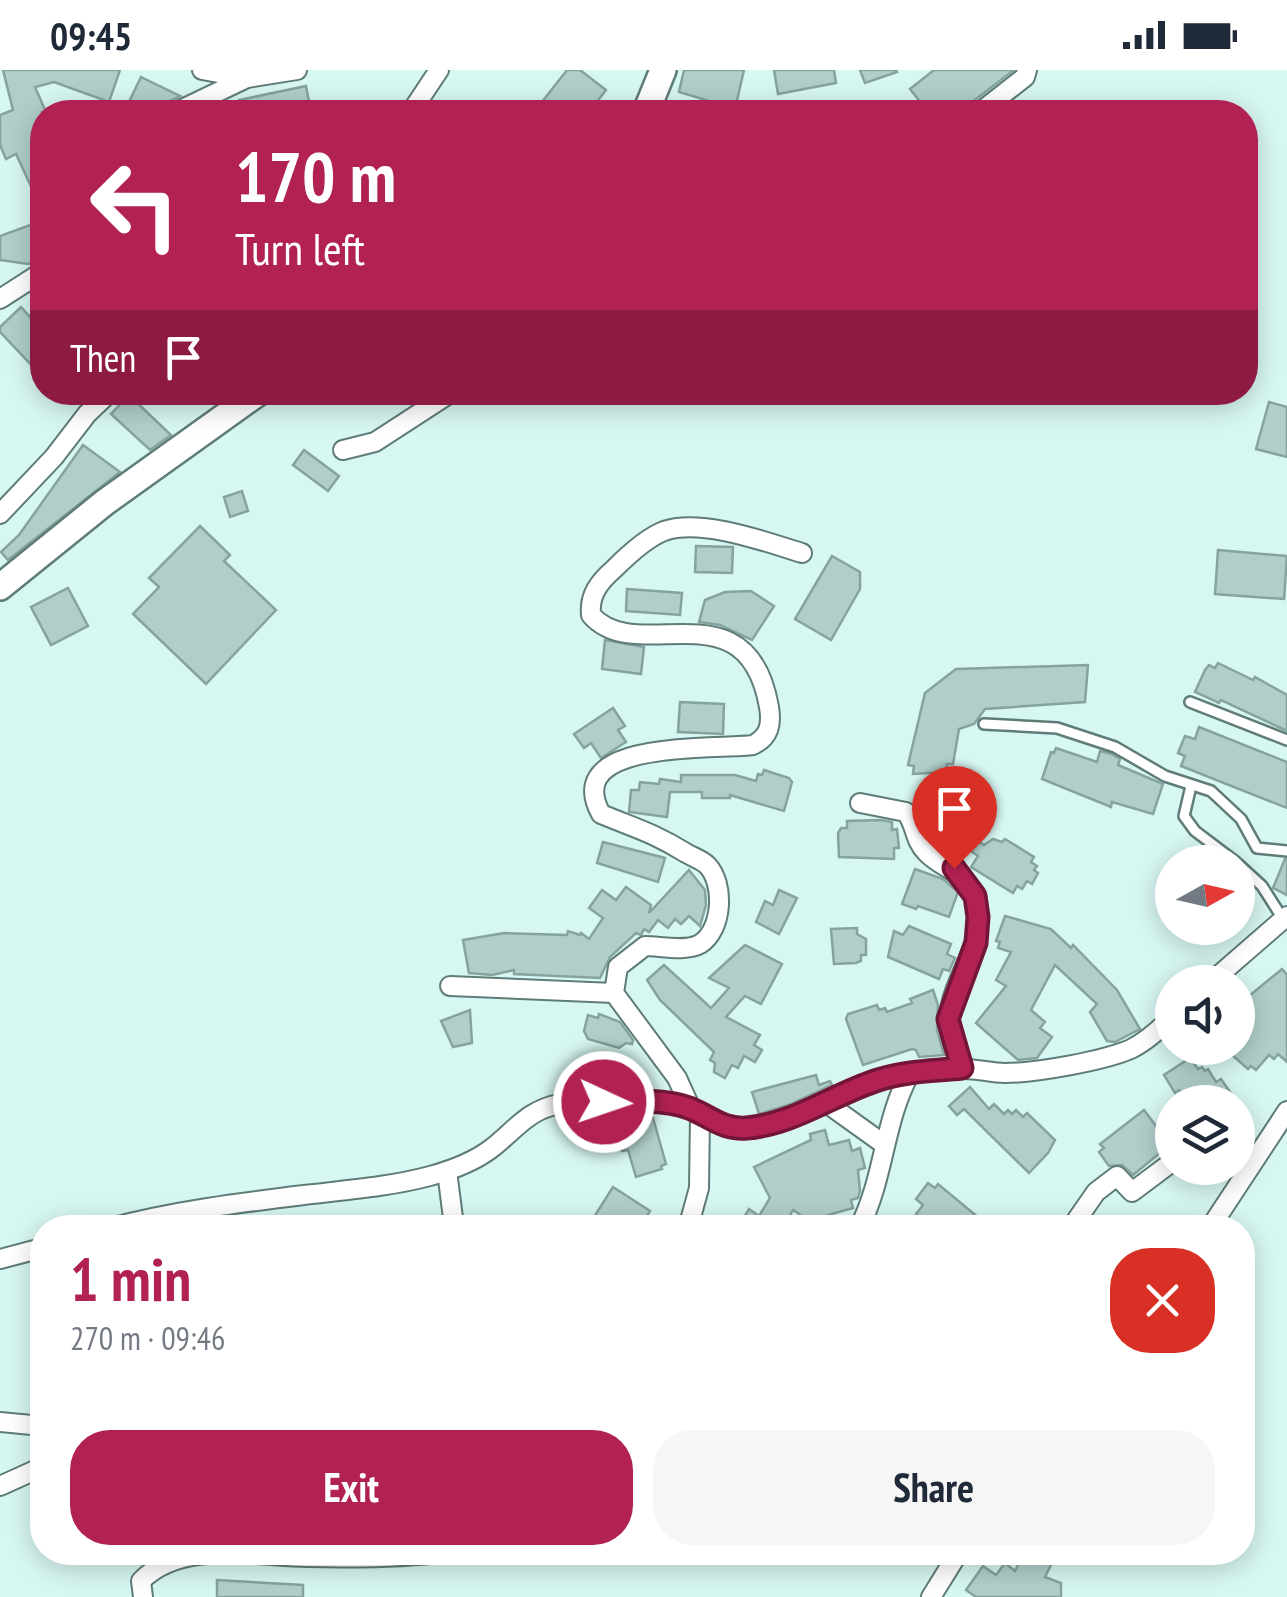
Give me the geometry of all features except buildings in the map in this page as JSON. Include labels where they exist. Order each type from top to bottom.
[{"type":"street","points":[[202,70],[246,78]]},
{"type":"street","points":[[201,100],[246,78],[297,70]]},
{"type":"street","points":[[419,100],[440,70]]},
{"type":"street","points":[[651,100],[663,70]]},
{"type":"street","points":[[995,100],[1024,77],[1027,70]]},
{"type":"street","points":[[0,299],[30,280]]},
{"type":"street","points":[[0,514],[96,405]]},
{"type":"street","points":[[0,587],[90,513],[241,405]]},
{"type":"street","points":[[342,450],[374,442],[432,405]]},
{"type":"street","points":[[692,1215],[699,1188],[696,1112],[677,1078],[614,993],[618,967],[645,946],[699,944],[716,922],[717,888],[708,866],[662,836],[601,814],[594,796],[602,768],[614,761],[642,754],[752,746],[768,733],[771,719],[761,678],[745,652],[709,636],[610,630],[591,616],[590,603],[596,588],[630,554],[666,530],[689,528],[758,539],[802,554]]},
{"type":"street","points":[[860,803],[906,812],[915,824],[917,841],[928,856],[954,868],[975,896],[976,943],[948,1019],[962,1068]]},
{"type":"street","points":[[1231,965],[1285,918]]},
{"type":"street","points":[[450,986],[614,993]]},
{"type":"street","points":[[166,1215],[389,1185],[447,1171],[492,1148],[522,1120],[560,1104],[632,1101],[696,1112],[728,1127],[746,1128],[792,1116],[878,1080],[962,1068],[1002,1074],[1025,1072],[1130,1050],[1155,1033]]},
{"type":"street","points":[[866,1215],[890,1116],[910,1073]]},
{"type":"street","points":[[825,1102],[885,1145]]},
{"type":"street","points":[[1219,1215],[1287,1111]]},
{"type":"street","points":[[447,1171],[453,1215]]},
{"type":"street","points":[[1080,1215],[1096,1192],[1117,1176],[1132,1192],[1155,1175]]},
{"type":"street","points":[[0,1259],[30,1251]]},
{"type":"street","points":[[0,1422],[30,1425]]},
{"type":"street","points":[[0,1486],[30,1473]]},
{"type":"street","points":[[142,1597],[141,1581],[163,1565]]},
{"type":"street","points":[[932,1597],[951,1565]]},
{"type":"lane","points":[[1190,702],[1287,740]]},
{"type":"lane","points":[[984,724],[1057,728],[1115,748],[1165,776],[1211,791],[1241,819],[1256,848],[1287,851]]},
{"type":"lane","points":[[1191,786],[1184,816],[1213,845]]},
{"type":"lane","points":[[1255,880],[1285,918]]},
{"type":"route","points":[[604,1102],[691,1108],[700,1116],[728,1127],[746,1128],[792,1116],[878,1080],[962,1068],[948,1019],[976,943],[978,917],[975,896],[954,868]]}]
